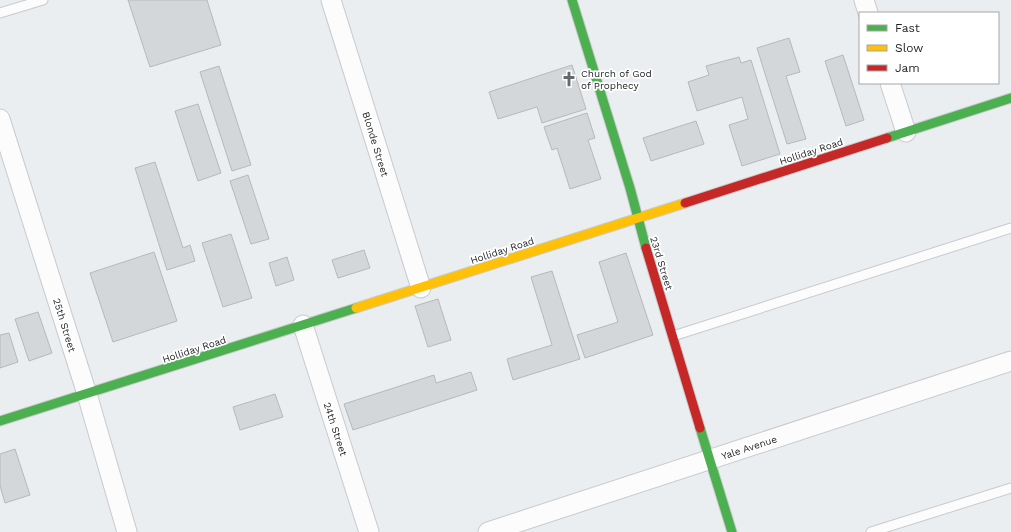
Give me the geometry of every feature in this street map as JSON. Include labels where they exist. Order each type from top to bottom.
[{"type":"street","name":"Blonde Street","points":[[331,0],[422,288]]},
{"type":"street","name":"23rd Street","points":[[572,0],[630,188],[637,218],[732,532]]},
{"type":"street","points":[[864,0],[868,12]]},
{"type":"street","points":[[890,84],[906,132]]},
{"type":"street","name":"Holliday Road","points":[[0,421],[422,288],[1011,98]]},
{"type":"street","name":"25th Street","points":[[0,119],[87,394],[127,532]]},
{"type":"street","name":"24th Street","points":[[303,325],[369,532]]},
{"type":"street","name":"Yale Avenue","points":[[488,532],[1011,361]]},
{"type":"lane","points":[[0,13],[43,0]]},
{"type":"lane","points":[[673,336],[1011,228]]},
{"type":"lane","points":[[871,532],[1011,488]]},
{"type":"building","points":[[128,0],[207,0],[221,45],[150,67]]},
{"type":"building","points":[[789,38],[800,72],[786,76],[806,139],[787,144],[757,48]]},
{"type":"building","points":[[843,55],[864,120],[846,126],[825,61]]},
{"type":"building","points":[[739,57],[741,63],[751,60],[780,154],[742,166],[729,125],[748,119],[742,97],[697,111],[688,82],[709,75],[706,66]]},
{"type":"building","points":[[572,65],[586,109],[542,123],[537,107],[498,119],[489,92]]},
{"type":"building","points":[[219,66],[251,165],[232,171],[200,72]]},
{"type":"building","points":[[198,104],[221,173],[198,181],[175,111]]},
{"type":"building","points":[[587,113],[595,138],[588,140],[601,179],[570,189],[557,148],[552,150],[544,127]]},
{"type":"building","points":[[696,121],[704,144],[651,161],[643,138]]},
{"type":"building","points":[[155,162],[183,248],[190,245],[195,261],[167,270],[135,168]]},
{"type":"building","points":[[248,175],[269,239],[251,244],[230,181]]},
{"type":"building","points":[[231,234],[252,298],[223,307],[202,243]]},
{"type":"building","points":[[364,250],[370,268],[338,278],[332,260]]},
{"type":"building","points":[[154,252],[177,321],[113,342],[90,273]]},
{"type":"building","points":[[626,253],[653,335],[585,358],[577,335],[618,322],[599,262]]},
{"type":"building","points":[[287,257],[294,280],[276,286],[269,263]]},
{"type":"building","points":[[552,271],[580,359],[513,380],[507,359],[552,345],[531,277]]},
{"type":"building","points":[[438,299],[451,340],[428,347],[415,306]]},
{"type":"building","points":[[38,312],[52,353],[29,361],[15,319]]},
{"type":"building","points":[[9,333],[18,362],[0,368],[0,335]]},
{"type":"building","points":[[471,372],[477,390],[353,430],[344,404],[434,375],[436,383]]},
{"type":"building","points":[[275,394],[283,417],[240,430],[233,407]]},
{"type":"building","points":[[15,449],[30,495],[5,503],[0,486],[0,454]]},
{"type":"traffic: fast","points":[[572,0],[630,188],[646,248]]},
{"type":"traffic: fast","points":[[887,138],[1011,98]]},
{"type":"traffic: fast","points":[[0,421],[356,308]]},
{"type":"traffic: fast","points":[[700,428],[732,532]]},
{"type":"traffic: slow","points":[[356,308],[685,203]]},
{"type":"traffic: jam","points":[[685,203],[887,138]]},
{"type":"traffic: jam","points":[[646,248],[700,428]]},
{"type":"place","name":"Church of God of Prophecy","points":[[569,79]]}]
